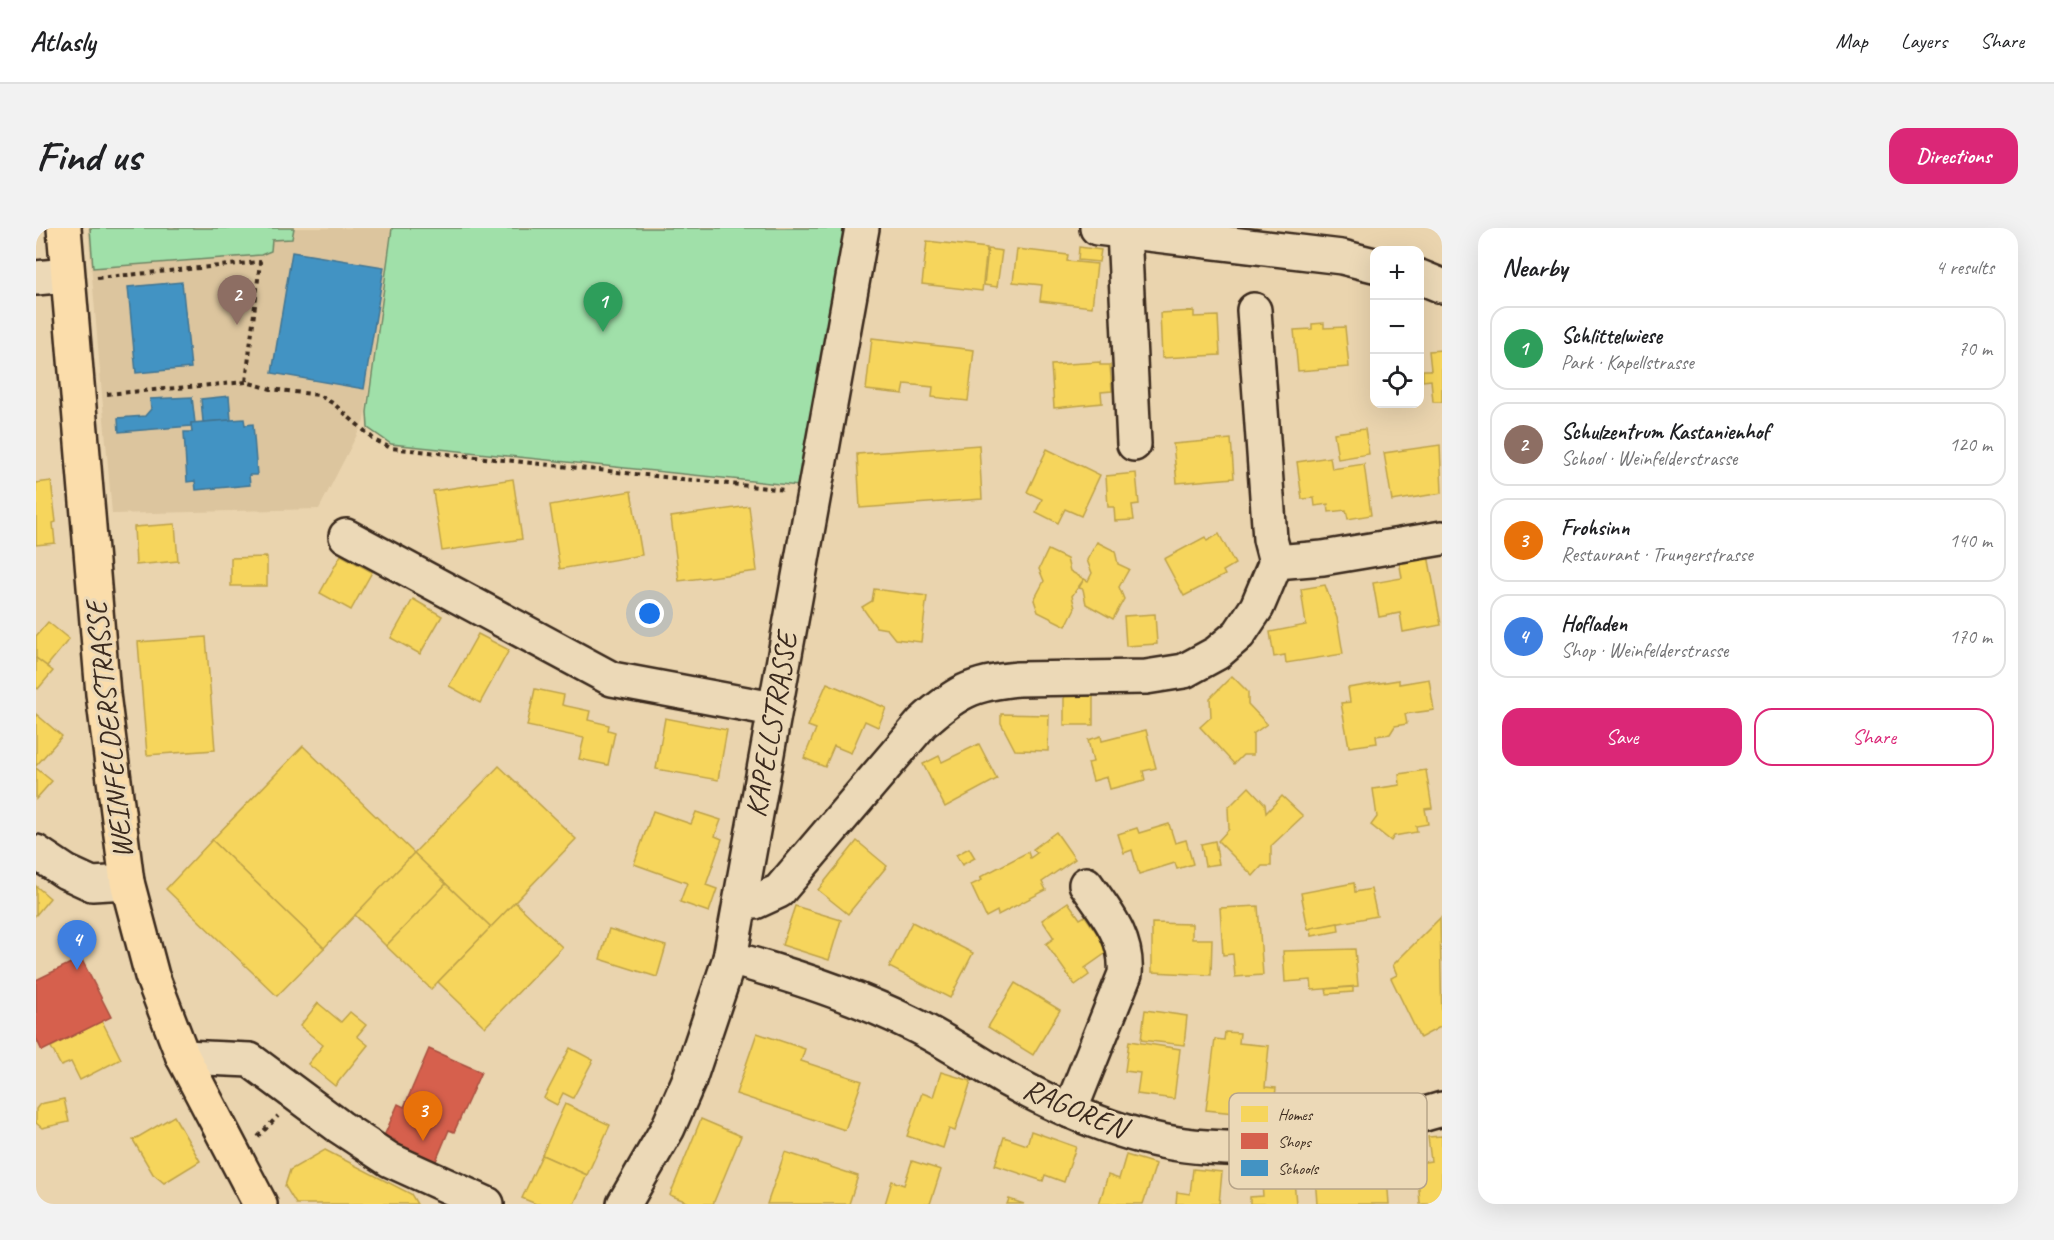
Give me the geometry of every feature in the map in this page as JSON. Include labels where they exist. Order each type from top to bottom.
[{"type":"main road","name":"WEINFELDERSTRASSE","points":[[64,228],[57,278],[103,694],[127,882],[152,976],[183,1057],[260,1204]]},
{"type":"street","name":"KAPELLSTRASSE","points":[[624,1204],[668,1128],[690,1080],[729,958],[742,901],[773,709],[862,228]]},
{"type":"street","points":[[1134,444],[1110,230],[1342,257],[1370,264]]},
{"type":"street","points":[[1424,279],[1442,286]]},
{"type":"street","points":[[742,901],[755,902],[779,891],[922,723],[946,701],[967,688],[997,680],[1146,677],[1184,671],[1216,653],[1239,634],[1257,607],[1276,562],[1269,539],[1254,310]]},
{"type":"street","points":[[346,536],[612,679],[773,709]]},
{"type":"street","points":[[1276,562],[1304,561],[1442,538]]},
{"type":"street","points":[[36,852],[66,872],[92,885],[127,882]]},
{"type":"street","points":[[1070,1111],[1125,974],[1126,958],[1123,943],[1115,926],[1086,884]]},
{"type":"street","name":"RAGOREN","points":[[729,958],[780,971],[877,1008],[914,1025],[1009,1080],[1070,1111],[1156,1140],[1206,1147],[1229,1147]]},
{"type":"street","points":[[183,1057],[250,1060],[340,1127],[390,1160],[487,1204]]},
{"type":"street","name":"RAGOREN","points":[[1427,1113],[1442,1109]]},
{"type":"path","points":[[57,278],[260,262],[246,382]]},
{"type":"path","points":[[98,394],[246,382],[271,389],[319,395],[334,404],[359,429],[391,448],[813,493]]},
{"type":"path","points":[[251,1144],[298,1096]]},
{"type":"shaded area","points":[[88,228],[391,228],[364,421],[319,509],[112,514]]},
{"type":"green space","points":[[90,228],[294,228],[292,239],[272,240],[271,251],[261,255],[93,268]]},
{"type":"green space","points":[[392,228],[843,228],[844,252],[799,486],[391,444],[368,428],[367,412]]},
{"type":"building: Homes","points":[[927,241],[987,248],[982,291],[922,284]]},
{"type":"building: Homes","points":[[1079,247],[1101,250],[1099,262],[1078,260]]},
{"type":"building: Homes","points":[[988,249],[1002,251],[997,287],[984,285]]},
{"type":"building: Homes","points":[[1017,249],[1068,255],[1067,261],[1097,264],[1092,307],[1040,301],[1042,285],[1013,282]]},
{"type":"building: Homes","points":[[1194,311],[1194,317],[1218,316],[1220,355],[1162,358],[1160,313]]},
{"type":"building: Homes","points":[[1324,323],[1324,328],[1345,327],[1349,367],[1298,371],[1294,330],[1312,329],[1312,324]]},
{"type":"building: Homes","points":[[872,338],[974,350],[968,401],[932,397],[933,387],[905,384],[903,394],[866,390]]},
{"type":"building: Homes","points":[[1442,350],[1442,402],[1433,402],[1431,380],[1424,381],[1424,370],[1431,370],[1429,351]]},
{"type":"building: Homes","points":[[1100,362],[1100,365],[1110,365],[1112,391],[1101,392],[1102,403],[1054,408],[1051,365]]},
{"type":"building: Homes","points":[[1365,429],[1369,454],[1338,459],[1334,433]]},
{"type":"building: Homes","points":[[1231,439],[1234,478],[1177,483],[1173,444]]},
{"type":"building: Homes","points":[[979,445],[982,499],[860,508],[857,454]]},
{"type":"building: Homes","points":[[1440,445],[1442,493],[1392,501],[1384,453]]},
{"type":"building: Homes","points":[[1047,449],[1100,475],[1081,516],[1065,509],[1058,523],[1036,512],[1042,499],[1027,492]]},
{"type":"building: Homes","points":[[1330,457],[1332,469],[1364,464],[1371,515],[1348,519],[1346,510],[1329,512],[1328,504],[1315,506],[1314,498],[1302,499],[1297,462]]},
{"type":"building: Homes","points":[[1136,473],[1139,504],[1132,505],[1134,520],[1115,521],[1114,507],[1108,507],[1106,476]]},
{"type":"building: Homes","points":[[513,479],[522,539],[442,551],[433,491]]},
{"type":"building: Homes","points":[[51,481],[56,522],[53,523],[55,543],[36,545],[36,483]]},
{"type":"building: Homes","points":[[631,491],[642,555],[560,569],[550,505]]},
{"type":"building: Homes","points":[[749,506],[757,571],[679,581],[671,517]]},
{"type":"building: Homes","points":[[175,524],[178,561],[136,565],[134,527]]},
{"type":"building: Homes","points":[[1219,534],[1235,564],[1223,571],[1225,575],[1184,596],[1164,559],[1205,537],[1207,541]]},
{"type":"building: Homes","points":[[1097,542],[1115,551],[1118,564],[1129,569],[1119,587],[1124,599],[1113,619],[1086,604],[1083,589],[1079,588],[1084,579],[1088,581],[1092,573],[1087,560]]},
{"type":"building: Homes","points":[[1048,550],[1067,559],[1070,571],[1084,579],[1072,596],[1075,608],[1066,626],[1038,612],[1034,600],[1044,581],[1039,569]]},
{"type":"building: Homes","points":[[341,555],[372,572],[351,610],[320,593]]},
{"type":"building: Homes","points":[[1428,555],[1441,625],[1403,632],[1400,613],[1379,617],[1373,583],[1402,578],[1399,560]]},
{"type":"building: Homes","points":[[267,557],[267,586],[231,586],[231,558]]},
{"type":"building: Homes","points":[[1325,585],[1337,618],[1343,654],[1286,663],[1285,655],[1274,657],[1270,632],[1306,625],[1301,589]]},
{"type":"building: Homes","points":[[874,589],[927,596],[921,642],[895,639],[887,629],[876,627],[862,607],[872,601]]},
{"type":"building: Homes","points":[[413,599],[442,616],[420,654],[391,638]]},
{"type":"building: Homes","points":[[1155,614],[1157,644],[1126,646],[1124,616]]},
{"type":"building: Homes","points":[[48,622],[69,639],[47,666],[36,658],[36,636]]},
{"type":"building: Homes","points":[[478,634],[509,650],[480,703],[449,686]]},
{"type":"building: Homes","points":[[206,637],[215,750],[147,755],[138,642]]},
{"type":"building: Homes","points":[[36,658],[53,671],[38,689],[36,687]]},
{"type":"building: Homes","points":[[1232,676],[1248,692],[1248,704],[1267,724],[1253,734],[1253,755],[1243,755],[1234,764],[1200,727],[1211,717],[1210,698]]},
{"type":"building: Homes","points":[[1429,679],[1434,710],[1405,714],[1407,724],[1395,726],[1390,734],[1376,736],[1377,743],[1349,747],[1341,703],[1350,702],[1348,688],[1399,680],[1399,684]]},
{"type":"building: Homes","points":[[827,683],[886,708],[878,727],[865,721],[851,753],[834,746],[825,767],[804,758],[816,729],[808,726]]},
{"type":"building: Homes","points":[[535,689],[564,695],[562,705],[590,711],[588,720],[609,725],[608,730],[615,732],[608,765],[579,759],[584,738],[527,726]]},
{"type":"building: Homes","points":[[1064,696],[1093,696],[1093,725],[1064,725]]},
{"type":"building: Homes","points":[[36,714],[62,736],[36,766]]},
{"type":"building: Homes","points":[[1001,714],[1049,715],[1048,751],[1015,750],[1001,723]]},
{"type":"building: Homes","points":[[665,718],[727,730],[718,780],[656,769]]},
{"type":"building: Homes","points":[[1146,730],[1156,768],[1143,771],[1145,780],[1110,789],[1107,777],[1093,781],[1088,763],[1093,762],[1088,740],[1101,736],[1102,741]]},
{"type":"building: Homes","points":[[979,744],[997,779],[945,807],[923,764],[939,756],[942,762]]},
{"type":"building: Homes","points":[[303,746],[414,853],[324,948],[212,840]]},
{"type":"building: Homes","points":[[499,766],[576,839],[491,927],[414,853]]},
{"type":"building: Homes","points":[[36,768],[52,781],[36,799]]},
{"type":"building: Homes","points":[[1426,770],[1432,808],[1425,809],[1428,824],[1416,826],[1417,832],[1394,836],[1391,841],[1371,825],[1377,817],[1373,789],[1400,785],[1399,774]]},
{"type":"building: Homes","points":[[1249,787],[1265,804],[1266,813],[1282,796],[1303,816],[1271,846],[1271,866],[1262,866],[1253,876],[1218,841],[1229,829],[1228,808]]},
{"type":"building: Homes","points":[[653,811],[691,824],[696,812],[721,820],[715,836],[722,839],[706,885],[717,889],[709,912],[680,902],[687,883],[634,864]]},
{"type":"building: Homes","points":[[1169,824],[1175,843],[1186,840],[1193,864],[1177,869],[1175,863],[1139,874],[1132,850],[1124,853],[1118,834],[1137,828],[1139,833]]},
{"type":"building: Homes","points":[[1056,832],[1075,859],[1042,882],[1046,890],[998,915],[997,911],[986,917],[971,885],[982,880],[980,877],[1028,852],[1030,858],[1037,853],[1033,849]]},
{"type":"building: Homes","points":[[212,840],[324,948],[277,996],[166,889]]},
{"type":"building: Homes","points":[[857,841],[887,866],[848,914],[818,890]]},
{"type":"building: Homes","points":[[1215,841],[1219,864],[1205,866],[1201,844]]},
{"type":"building: Homes","points":[[969,848],[975,858],[962,865],[956,855]]},
{"type":"building: Homes","points":[[414,853],[446,884],[386,946],[355,915]]},
{"type":"building: Homes","points":[[1354,883],[1355,892],[1371,889],[1377,916],[1308,929],[1301,893]]},
{"type":"building: Homes","points":[[446,884],[491,927],[431,989],[386,946]]},
{"type":"building: Homes","points":[[36,886],[50,898],[36,915]]},
{"type":"building: Homes","points":[[515,902],[562,947],[485,1027],[438,982]]},
{"type":"building: Homes","points":[[1068,902],[1080,919],[1085,916],[1109,951],[1085,968],[1089,975],[1075,985],[1046,944],[1054,938],[1042,920]]},
{"type":"building: Homes","points":[[795,906],[841,920],[829,960],[782,945]]},
{"type":"building: Homes","points":[[1258,906],[1263,975],[1235,977],[1233,954],[1223,955],[1220,908]]},
{"type":"building: Homes","points":[[1440,918],[1442,1026],[1420,1038],[1391,978],[1397,975],[1393,965]]},
{"type":"building: Homes","points":[[912,922],[973,953],[950,998],[889,967]]},
{"type":"building: Homes","points":[[1152,923],[1192,924],[1192,939],[1212,939],[1211,975],[1152,972]]},
{"type":"building: Homes","points":[[1338,923],[1339,931],[1312,936],[1311,928]]},
{"type":"building: Homes","points":[[609,929],[666,946],[657,977],[600,959]]},
{"type":"building: Homes","points":[[1355,949],[1358,986],[1312,990],[1311,980],[1285,982],[1283,951]]},
{"type":"building: Homes","points":[[1015,983],[1060,1010],[1033,1055],[988,1027]]},
{"type":"building: Homes","points":[[1353,987],[1353,992],[1327,994],[1326,989]]},
{"type":"building: Homes","points":[[318,1003],[341,1022],[350,1012],[366,1025],[357,1036],[368,1045],[335,1086],[308,1064],[323,1045],[300,1026]]},
{"type":"building: Homes","points":[[1145,1010],[1187,1016],[1184,1045],[1141,1040]]},
{"type":"building: Homes","points":[[102,1021],[121,1059],[80,1080],[71,1062],[61,1066],[51,1047]]},
{"type":"building: Homes","points":[[1225,1032],[1240,1033],[1239,1043],[1269,1046],[1265,1087],[1276,1088],[1275,1093],[1229,1093],[1229,1112],[1206,1110],[1215,1039],[1224,1040]]},
{"type":"building: Homes","points":[[757,1033],[805,1049],[801,1061],[862,1081],[845,1130],[736,1094]]},
{"type":"building: Homes","points":[[1129,1041],[1180,1049],[1174,1099],[1137,1094],[1140,1073],[1125,1071]]},
{"type":"building: Homes","points":[[570,1048],[593,1060],[573,1098],[563,1093],[557,1105],[544,1098]]},
{"type":"building: Homes","points":[[941,1072],[971,1081],[955,1131],[949,1129],[943,1148],[907,1136],[922,1093],[933,1097]]},
{"type":"building: Homes","points":[[64,1099],[69,1122],[42,1128],[36,1123],[36,1109],[40,1104]]},
{"type":"building: Homes","points":[[565,1104],[610,1125],[587,1175],[542,1155]]},
{"type":"building: Homes","points":[[174,1116],[200,1161],[164,1183],[153,1174],[133,1140]]},
{"type":"building: Homes","points":[[701,1119],[741,1136],[713,1204],[692,1204],[670,1195]]},
{"type":"building: Homes","points":[[1031,1131],[1076,1147],[1064,1182],[1045,1175],[1043,1181],[995,1165],[1004,1137],[1027,1145]]},
{"type":"building: Homes","points":[[1442,1136],[1442,1204],[1420,1204],[1419,1189],[1427,1189],[1427,1162],[1431,1161],[1428,1137]]},
{"type":"building: Homes","points":[[325,1150],[411,1194],[417,1204],[296,1204],[285,1186],[290,1170]]},
{"type":"building: Homes","points":[[785,1152],[858,1176],[849,1204],[767,1204]]},
{"type":"building: Homes","points":[[542,1155],[587,1175],[574,1204],[536,1204],[522,1198]]},
{"type":"building: Homes","points":[[1126,1155],[1156,1164],[1143,1204],[1099,1204],[1108,1175],[1119,1179]]},
{"type":"building: Homes","points":[[912,1161],[941,1170],[930,1204],[885,1204],[892,1181],[904,1185]]},
{"type":"building: Homes","points":[[1193,1169],[1222,1172],[1219,1204],[1176,1204],[1177,1192],[1190,1194]]},
{"type":"building: Homes","points":[[1262,1189],[1295,1189],[1296,1204],[1250,1204],[1250,1197],[1263,1196]]},
{"type":"building: Homes","points":[[1316,1189],[1388,1189],[1389,1204],[1317,1204]]},
{"type":"building: Homes","points":[[1009,1199],[1024,1204],[1007,1204]]},
{"type":"building: Shops","points":[[81,958],[111,1017],[42,1051],[36,1038],[36,980]]},
{"type":"building: Shops","points":[[429,1049],[481,1072],[454,1132],[449,1130],[433,1168],[391,1150],[395,1140],[384,1136],[398,1104],[404,1107]]},
{"type":"building: Schools","points":[[292,252],[384,267],[364,389],[272,373]]},
{"type":"building: Schools","points":[[182,282],[191,368],[136,373],[128,287]]},
{"type":"building: Schools","points":[[229,396],[231,420],[203,422],[201,399]]},
{"type":"building: Schools","points":[[192,397],[195,423],[191,423],[191,426],[119,432],[118,418],[145,416],[151,409],[150,399]]},
{"type":"building: Schools","points":[[244,419],[245,425],[253,424],[257,475],[249,475],[250,485],[196,490],[195,481],[187,482],[184,432],[192,432],[191,423]]},
{"type":"place","name":"Schulzentrum Kastanienhof","points":[[237,325]]},
{"type":"place","name":"Schlittelwiese","points":[[603,332]]},
{"type":"place","name":"Hofladen","points":[[77,970]]},
{"type":"place","name":"Frohsinn","points":[[423,1141]]}]
